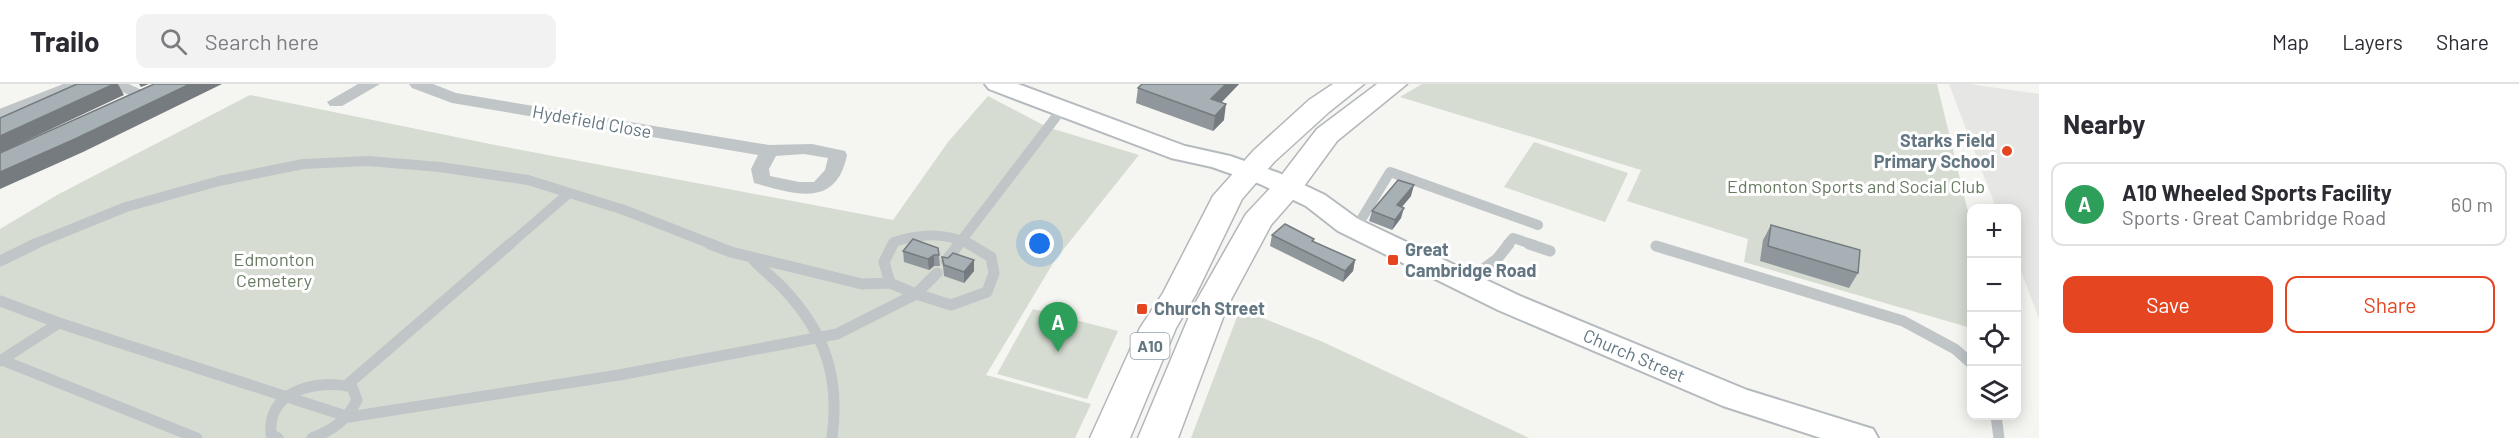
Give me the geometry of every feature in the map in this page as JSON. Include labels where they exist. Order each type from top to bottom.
[{"type":"highway","name":"A10","points":[[1162,428],[1210,307],[1257,221],[1262,185],[1319,106],[1351,84]]},
{"type":"highway","name":"A10","points":[[1110,438],[1158,328],[1207,241],[1212,225],[1262,185],[1299,147],[1327,135],[1394,84]]},
{"type":"main road","name":"Church Street","points":[[997,84],[1180,153],[1195,165],[1262,185],[1317,220],[1352,226],[1466,282],[1735,398],[1861,438]]},
{"type":"street","points":[[336,102],[371,84]]},
{"type":"street","name":"Hydefield Close","points":[[418,84],[452,98],[769,151]]},
{"type":"street","points":[[123,105],[160,88]]},
{"type":"lane","points":[[0,114],[77,84]]},
{"type":"lane","points":[[117,84],[143,96]]},
{"type":"lane","points":[[946,261],[1062,109]]},
{"type":"lane","points":[[0,261],[52,235],[126,207],[219,181],[303,164],[368,161],[440,167],[528,180],[624,210],[731,252],[862,284],[890,283],[946,307],[970,301],[987,292],[994,273],[991,257],[978,248],[934,232],[913,235],[894,242],[884,262],[890,283]]},
{"type":"lane","points":[[1352,226],[1390,172],[1538,225]]},
{"type":"lane","points":[[347,385],[569,193]]},
{"type":"lane","points":[[1466,282],[1477,271],[1497,259],[1513,238],[1550,251]]},
{"type":"lane","points":[[1656,246],[1903,321],[1955,349],[1967,360]]},
{"type":"lane","points":[[751,257],[760,269],[786,291],[826,356],[836,389],[832,438]]},
{"type":"lane","points":[[0,301],[59,323],[349,417],[619,375],[837,334],[916,294],[937,273]]},
{"type":"lane","points":[[1,361],[59,323]]},
{"type":"lane","points":[[1,361],[197,438]]},
{"type":"lane","points":[[278,438],[271,434],[267,423],[273,409],[287,397],[310,385],[334,381],[347,385],[356,393],[357,400],[349,417],[330,432],[312,438]]},
{"type":"lane","points":[[1996,420],[1998,438]]},
{"type":"shaded area","name":"Starks Field Primary School","points":[[1949,84],[1969,84],[2039,94],[2039,319],[2021,272],[2021,204],[1994,204]]},
{"type":"green space","name":"Edmonton Sports and Social Club","points":[[1422,84],[1937,84],[1967,208],[1967,327],[1744,262],[1748,239],[1627,201],[1641,170],[1400,97]]},
{"type":"green space","name":"Edmonton Cemetery","points":[[250,95],[490,144],[893,220],[948,142],[988,96],[1047,127],[1139,155],[1055,260],[986,375],[1091,404],[1075,438],[0,438],[0,229],[57,195]]},
{"type":"green space","points":[[1534,142],[1628,173],[1605,222],[1504,187]]},
{"type":"green space","points":[[1033,309],[1118,331],[1087,399],[997,374]]},
{"type":"green space","points":[[1240,309],[1323,342],[1529,438],[1191,438]]},
{"type":"building","points":[[77,84],[114,84],[0,136],[0,118]]},
{"type":"building","points":[[154,84],[190,84],[0,172],[0,153]]},
{"type":"building","points":[[1142,84],[1226,84],[1211,99],[1226,104],[1215,116],[1138,88]]},
{"type":"building","points":[[1398,180],[1414,185],[1397,205],[1404,208],[1395,220],[1372,211]]},
{"type":"building","points":[[1285,224],[1314,239],[1312,241],[1355,260],[1345,271],[1272,235]]},
{"type":"building","points":[[1771,225],[1860,250],[1858,273],[1768,246]]},
{"type":"building","points":[[913,239],[938,248],[939,255],[928,259],[903,251]]},
{"type":"building","points":[[953,253],[974,260],[964,272],[944,265],[942,257],[948,258]]},
{"type":"place","name":"Starks Field Primary School","points":[[2007,151]]},
{"type":"place","name":"Great Cambridge Road","points":[[1393,260]]},
{"type":"place","name":"Church Street","points":[[1142,309]]},
{"type":"place","name":"A10 Wheeled Sports Facility","points":[[1058,352]]}]
